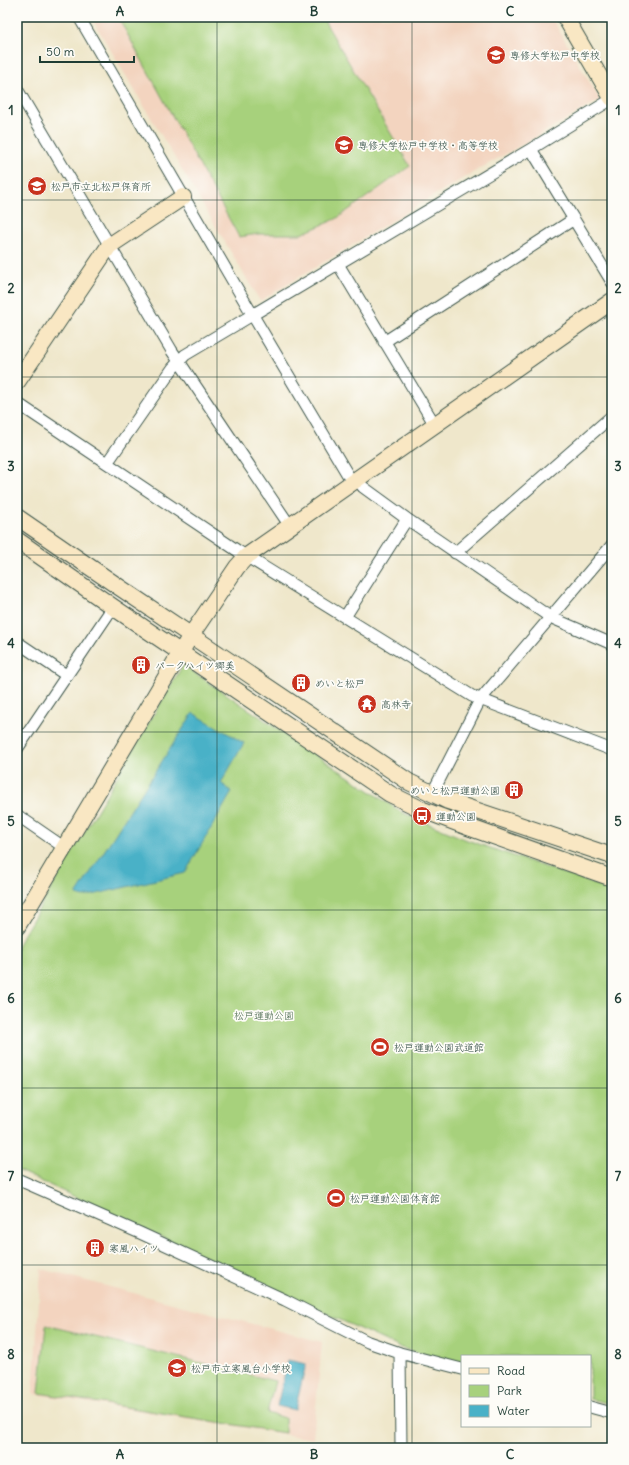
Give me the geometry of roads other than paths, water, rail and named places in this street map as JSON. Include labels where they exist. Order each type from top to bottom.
[{"type":"street","points":[[79,17],[252,314],[355,480],[455,553],[550,617],[612,644]]},
{"type":"street","points":[[107,463],[178,361],[185,355],[531,149],[612,98],[565,17]]},
{"type":"street","points":[[17,89],[178,361],[290,526]]},
{"type":"street","points":[[531,149],[612,282]]},
{"type":"street","points":[[17,382],[109,246],[183,197]]},
{"type":"street","points":[[384,342],[574,219]]},
{"type":"street","points":[[338,264],[434,425]]},
{"type":"street","points":[[17,928],[191,635],[237,566],[247,556],[612,301]]},
{"type":"street","points":[[17,403],[247,556],[480,700],[612,750]]},
{"type":"street","points":[[455,553],[612,416]]},
{"type":"street","points":[[17,517],[409,782],[432,794],[612,856]]},
{"type":"street","points":[[345,617],[407,519]]},
{"type":"street","points":[[17,540],[390,794],[433,815],[612,878]]},
{"type":"street","points":[[432,794],[480,700],[612,545]]},
{"type":"street","points":[[17,749],[21,735],[66,675],[109,604],[116,585]]},
{"type":"street","points":[[17,642],[66,675]]},
{"type":"street","points":[[17,816],[65,848]]},
{"type":"street","points":[[502,840],[508,821]]},
{"type":"street","points":[[17,1179],[140,1233],[285,1300],[368,1342],[400,1353],[461,1368]]},
{"type":"street","points":[[400,1353],[401,1448]]},
{"type":"street","points":[[591,1407],[612,1413]]},
{"type":"water","points":[[193,713],[244,743],[221,783],[232,792],[185,873],[84,897],[76,895]]},
{"type":"water","points":[[288,1360],[306,1364],[295,1410],[277,1406]]},
{"type":"place","name":"専修大学松戸中学校","points":[[496,55]]},
{"type":"place","name":"専修大学松戸中学校・高等学校","points":[[344,145]]},
{"type":"place","name":"松戸市立北松戸保育所","points":[[37,186]]},
{"type":"place","name":"パークハイツ郷美","points":[[141,665]]},
{"type":"place","name":"めいと松戸","points":[[301,683]]},
{"type":"place","name":"高林寺","points":[[367,704]]},
{"type":"place","name":"めいと松戸運動公園","points":[[514,790]]},
{"type":"place","name":"運動公園","points":[[422,816]]},
{"type":"place","name":"松戸運動公園武道館","points":[[380,1047]]},
{"type":"place","name":"松戸運動公園体育館","points":[[336,1198]]},
{"type":"place","name":"寒風ハイツ","points":[[95,1248]]},
{"type":"place","name":"松戸市立寒風台小学校","points":[[177,1368]]},
{"type":"park label","name":"松戸運動公園","points":[[264,1015]]}]
